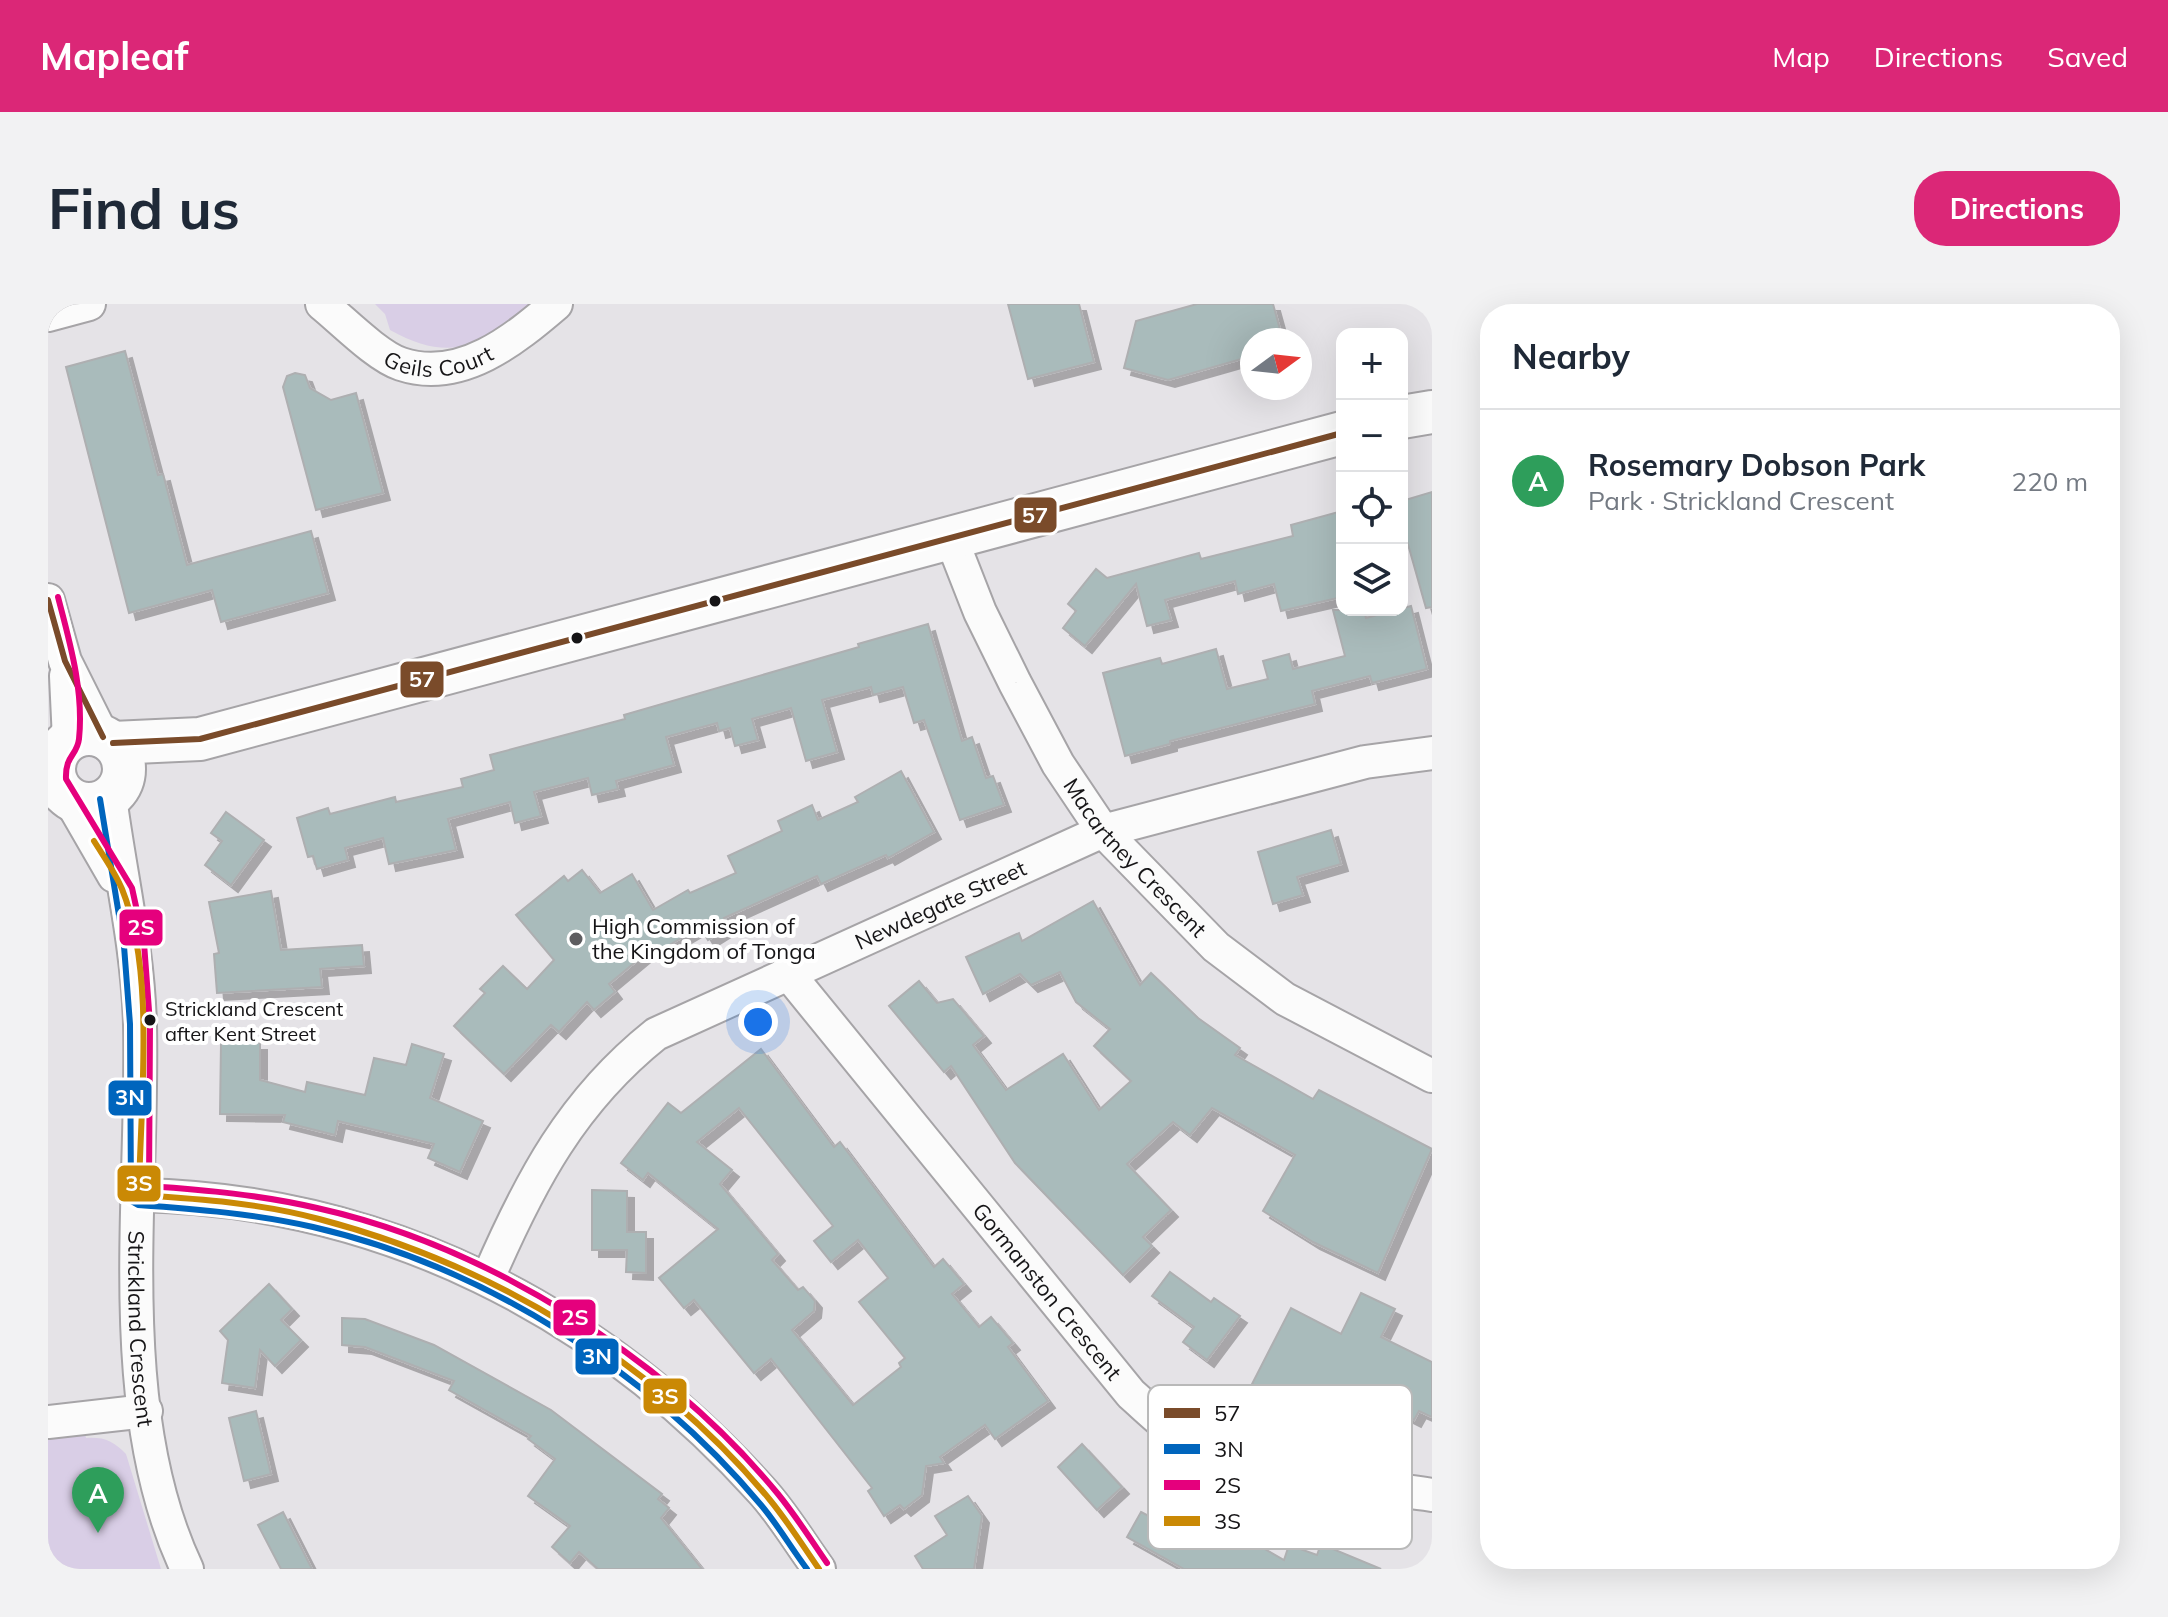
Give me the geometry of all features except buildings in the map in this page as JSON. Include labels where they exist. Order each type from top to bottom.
[{"type":"main road","points":[[80,769],[1336,435]]},
{"type":"street","points":[[48,315],[89,304]]},
{"type":"street","name":"Geils Court","points":[[322,304],[401,364],[442,368],[477,359],[510,343],[556,304]]},
{"type":"street","name":"Macartney Crescent","points":[[951,538],[980,612],[1015,683],[1058,764],[1103,831],[1216,947],[1274,990],[1376,1049],[1432,1076]]},
{"type":"street","name":"Strickland Crescent","points":[[48,600],[65,661],[80,769],[123,892],[134,945],[140,1024],[138,1309],[146,1411],[156,1478],[187,1569]]},
{"type":"street","name":"Newdegate Street","points":[[488,1278],[535,1177],[559,1138],[615,1067],[656,1034],[1103,831],[1365,762],[1432,753]]},
{"type":"street","name":"Gormanston Crescent","points":[[787,972],[1131,1394],[1148,1408]]},
{"type":"street","points":[[139,1195],[248,1206],[346,1225],[391,1238],[488,1278],[560,1318],[625,1362],[694,1421],[764,1493],[819,1569]]},
{"type":"street","points":[[48,1422],[146,1411]]},
{"type":"street","name":"Gormanston Crescent","points":[[1412,1493],[1432,1495]]},
{"type":"shaded area","points":[[375,304],[532,304],[481,340],[449,348],[431,346],[390,330],[385,314]]},
{"type":"shaded area","points":[[85,1433],[86,1438],[108,1441],[126,1454],[161,1569],[48,1569],[48,1438]]},
{"type":"transit line","name":"57","points":[[113,743],[200,739],[1336,435]]},
{"type":"transit line","name":"2S","points":[[58,597],[75,667],[80,703],[79,739],[67,765],[66,779],[132,888],[144,943],[150,1024],[149,1186],[233,1194],[317,1208],[381,1226],[446,1250],[509,1280],[570,1315],[628,1354],[683,1398],[733,1445],[778,1494],[827,1563]]},
{"type":"transit line","name":"57","points":[[48,600],[65,661],[103,737]]},
{"type":"transit line","name":"3N","points":[[100,799],[124,946],[130,1024],[131,1201],[138,1205],[226,1213],[313,1227],[439,1268],[500,1297],[559,1330],[615,1368],[668,1411],[717,1456],[761,1505],[807,1569]]},
{"type":"transit line","name":"3S","points":[[94,841],[122,889],[133,923],[139,960],[144,1040],[139,1195],[252,1205],[319,1219],[383,1238],[446,1262],[507,1291],[623,1362],[676,1404],[725,1450],[770,1500],[819,1569]]},
{"type":"place","name":"High Commission of the Kingdom of Tonga","points":[[576,939]]},
{"type":"place","name":"Strickland Crescent after Kent Street","points":[[150,1020]]},
{"type":"place","name":"Rosemary Dobson Park","points":[[98,1533]]}]
